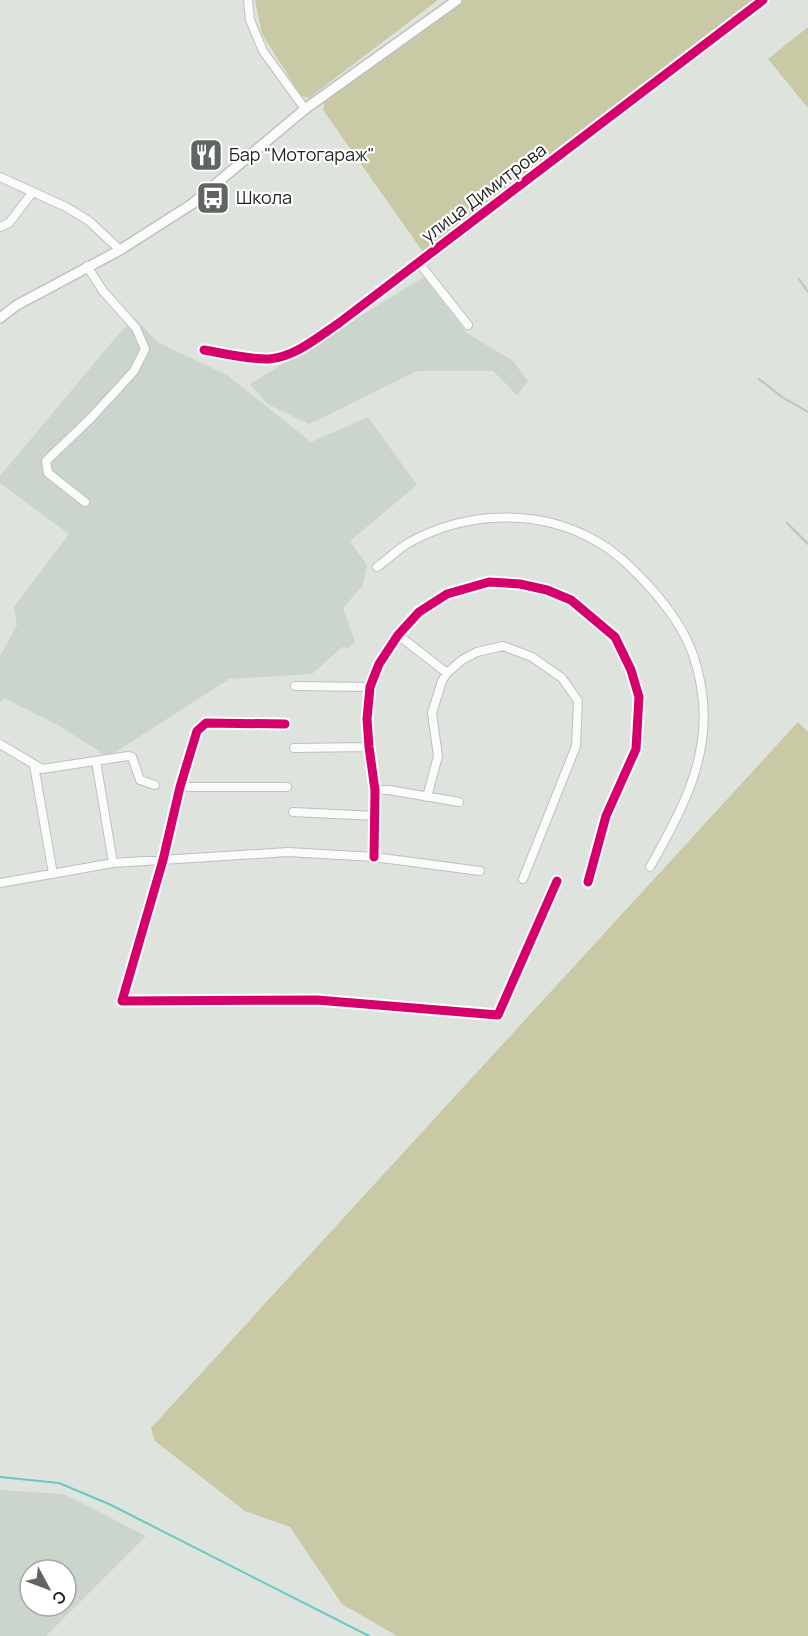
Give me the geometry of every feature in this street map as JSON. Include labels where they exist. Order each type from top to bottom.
[{"type":"main road","points":[[0,318],[17,305],[120,250],[171,219],[202,197],[305,109],[457,0]]},
{"type":"street","points":[[248,0],[250,20],[263,51],[305,109]]},
{"type":"street","name":"улица Димитрова","points":[[204,350],[267,359],[283,357],[300,349],[419,263],[763,0]]},
{"type":"street","points":[[0,177],[66,207],[89,221],[120,250]]},
{"type":"street","points":[[0,227],[9,223],[32,193]]},
{"type":"street","points":[[419,263],[468,325]]},
{"type":"street","points":[[85,502],[48,473],[46,461],[91,418],[134,371],[145,349],[136,327],[103,291],[87,266]]},
{"type":"street","points":[[377,567],[408,543],[444,526],[482,518],[502,517],[522,517],[560,525],[597,541],[628,564],[679,624],[697,664],[703,703],[702,744],[692,780],[681,812],[650,867]]},
{"type":"street","points":[[374,857],[375,790],[367,719],[370,687],[379,664],[398,635],[419,612],[447,594],[489,582],[520,584],[547,590],[571,600],[615,636],[631,670],[639,697],[636,748],[606,816],[588,882]]},
{"type":"street","points":[[398,635],[447,673]]},
{"type":"street","points":[[428,797],[438,756],[432,713],[442,681],[447,673],[462,660],[477,652],[503,646],[532,657],[562,678],[578,701],[576,746],[524,879]]},
{"type":"street","points":[[295,686],[370,687]]},
{"type":"street","points":[[285,724],[206,723],[197,731],[122,1001],[318,1000],[498,1016],[557,880]]},
{"type":"street","points":[[0,744],[42,769],[132,757],[138,778],[155,785]]},
{"type":"street","points":[[294,748],[369,747]]},
{"type":"street","points":[[96,761],[113,863]]},
{"type":"street","points":[[34,765],[53,873]]},
{"type":"street","points":[[180,787],[287,787]]},
{"type":"street","points":[[375,790],[389,790],[459,802]]},
{"type":"street","points":[[293,812],[376,816]]},
{"type":"street","points":[[0,883],[113,863],[288,852],[374,857],[480,871]]},
{"type":"shaded area","points":[[424,277],[467,333],[513,361],[528,381],[517,395],[493,371],[417,371],[309,424],[269,405],[250,384]]},
{"type":"shaded area","points":[[135,318],[157,342],[227,375],[311,442],[368,417],[417,485],[350,541],[367,565],[363,585],[343,608],[355,642],[349,648],[342,647],[312,674],[229,679],[108,757],[58,725],[4,698],[0,703],[0,656],[17,625],[14,607],[69,534],[0,483],[0,476],[116,337]]},
{"type":"shaded area","points":[[0,1490],[64,1494],[146,1536],[78,1604],[78,1558],[18,1558],[18,1618],[64,1618],[46,1636],[0,1636]]},
{"type":"green space","points":[[255,0],[438,0],[309,98],[301,96],[262,34]]},
{"type":"green space","points":[[462,0],[757,0],[423,252],[323,110],[326,95]]},
{"type":"green space","points":[[808,27],[808,108],[768,59]]},
{"type":"green space","points":[[798,722],[808,732],[808,1636],[397,1636],[342,1604],[290,1527],[245,1511],[155,1441],[151,1428]]},
{"type":"waterway","points":[[0,1477],[59,1483],[109,1504],[369,1636]]},
{"type":"railway","points":[[799,279],[808,292]]},
{"type":"railway","points":[[759,379],[782,397],[808,412]]},
{"type":"railway","points":[[787,523],[808,544]]},
{"type":"cycle path","points":[[204,350],[269,359],[306,346],[763,0]]},
{"type":"cycle path","points":[[374,857],[375,790],[367,719],[370,687],[379,664],[398,635],[419,612],[447,594],[489,582],[520,584],[547,590],[571,600],[615,637],[631,670],[639,697],[636,749],[606,816],[588,882]]},
{"type":"cycle path","points":[[285,724],[206,723],[197,731],[122,1001],[317,1000],[498,1015],[557,881]]},
{"type":"place","name":"Бар \"Мотогараж\"","points":[[206,155]]},
{"type":"place","name":"Школа","points":[[213,198]]}]
